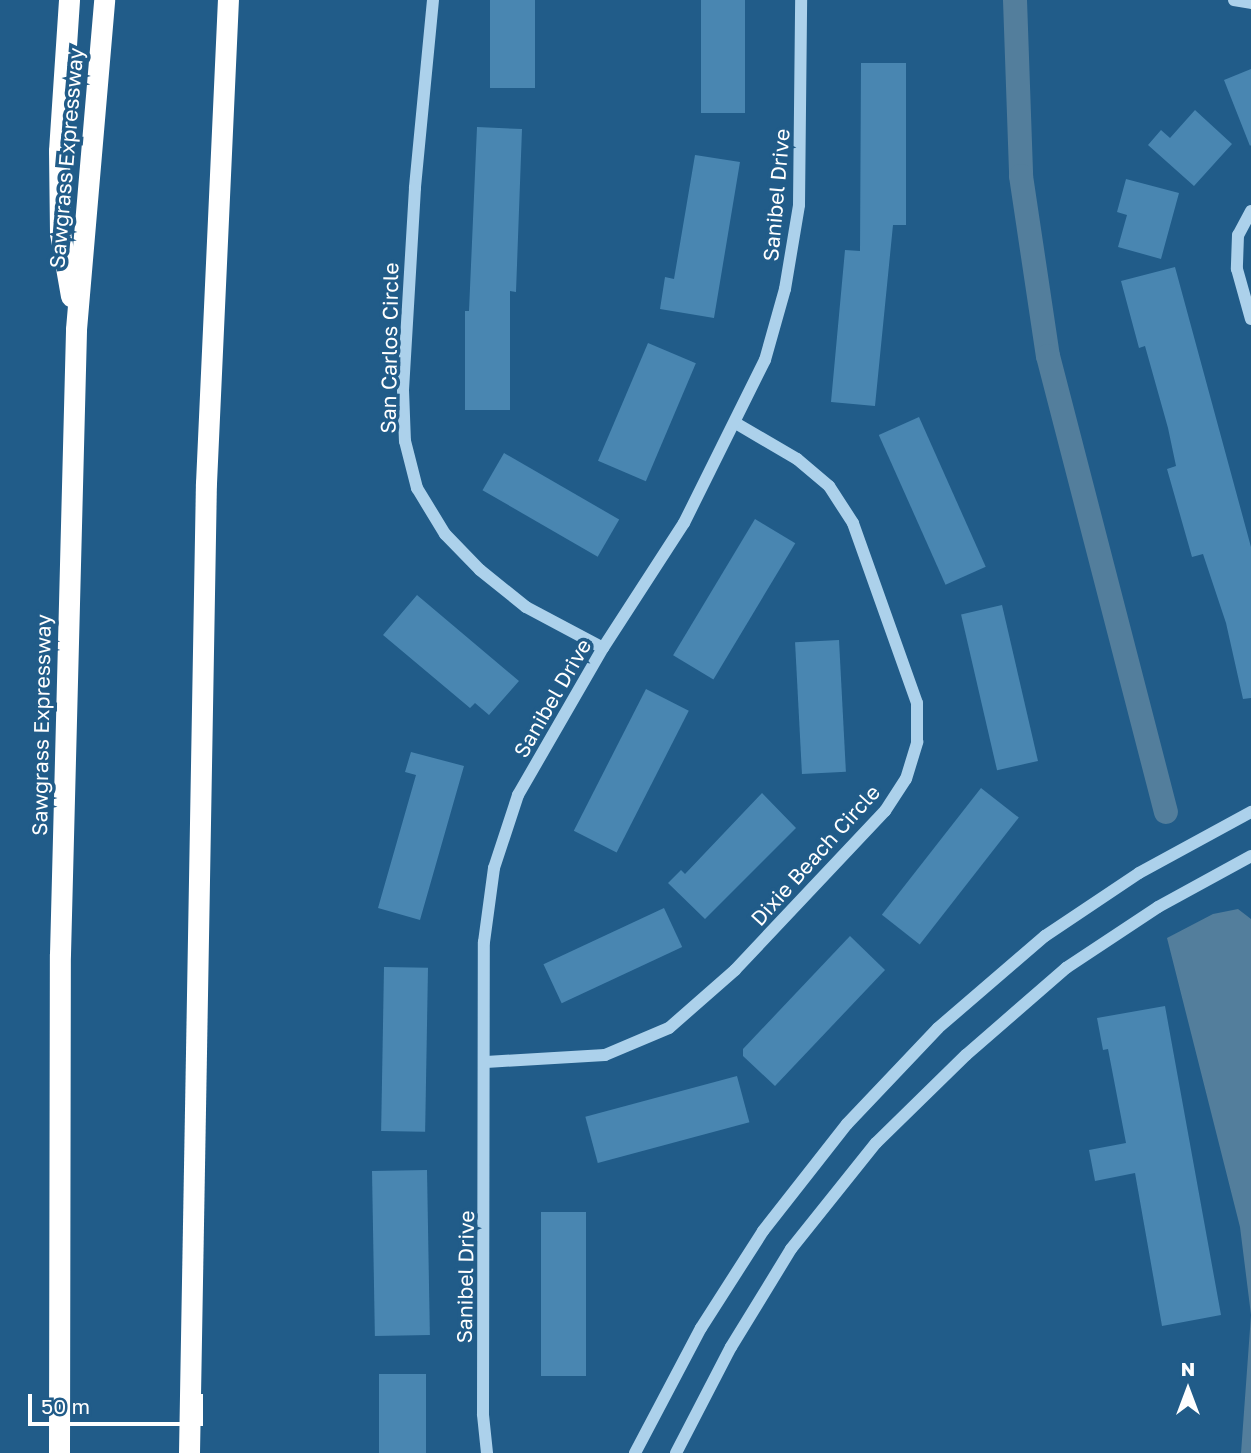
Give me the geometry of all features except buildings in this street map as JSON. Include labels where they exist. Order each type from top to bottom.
[{"type":"highway","points":[[69,0],[59,152],[60,233],[76,329]]},
{"type":"highway","name":"Sawgrass Expressway","points":[[59,1453],[60,954],[76,329],[104,0]]},
{"type":"highway","points":[[189,1453],[206,483],[228,0]]},
{"type":"street","name":"San Carlos Circle","points":[[433,0],[415,188],[403,390],[405,440],[416,488],[445,534],[480,570],[526,607],[603,648]]},
{"type":"street","name":"Sanibel Drive","points":[[487,1453],[482,1414],[486,1062],[484,942],[494,868],[518,794],[603,648],[684,523],[737,424],[765,360],[782,301],[799,205],[801,0]]},
{"type":"street","points":[[1234,0],[1251,3]]},
{"type":"street","points":[[1251,211],[1238,235],[1237,269],[1251,319]]},
{"type":"street","name":"Dixie Beach Circle","points":[[486,1062],[605,1055],[669,1028],[735,970],[885,811],[906,779],[917,742],[917,703],[853,523],[829,486],[797,459],[737,424]]},
{"type":"street","points":[[635,1453],[701,1328],[763,1231],[847,1124],[938,1028],[1035,944],[1139,873],[1251,812]]},
{"type":"street","points":[[676,1453],[731,1346],[791,1249],[876,1143],[966,1055],[1066,968],[1158,906],[1251,856]]},
{"type":"water","points":[[1238,909],[1251,919],[1251,1315],[1240,1227],[1167,938],[1213,914]]},
{"type":"water","points":[[1251,1315],[1251,1453],[1241,1453]]},
{"type":"waterway","points":[[1015,0],[1021,176],[1048,356],[1166,812]]}]
